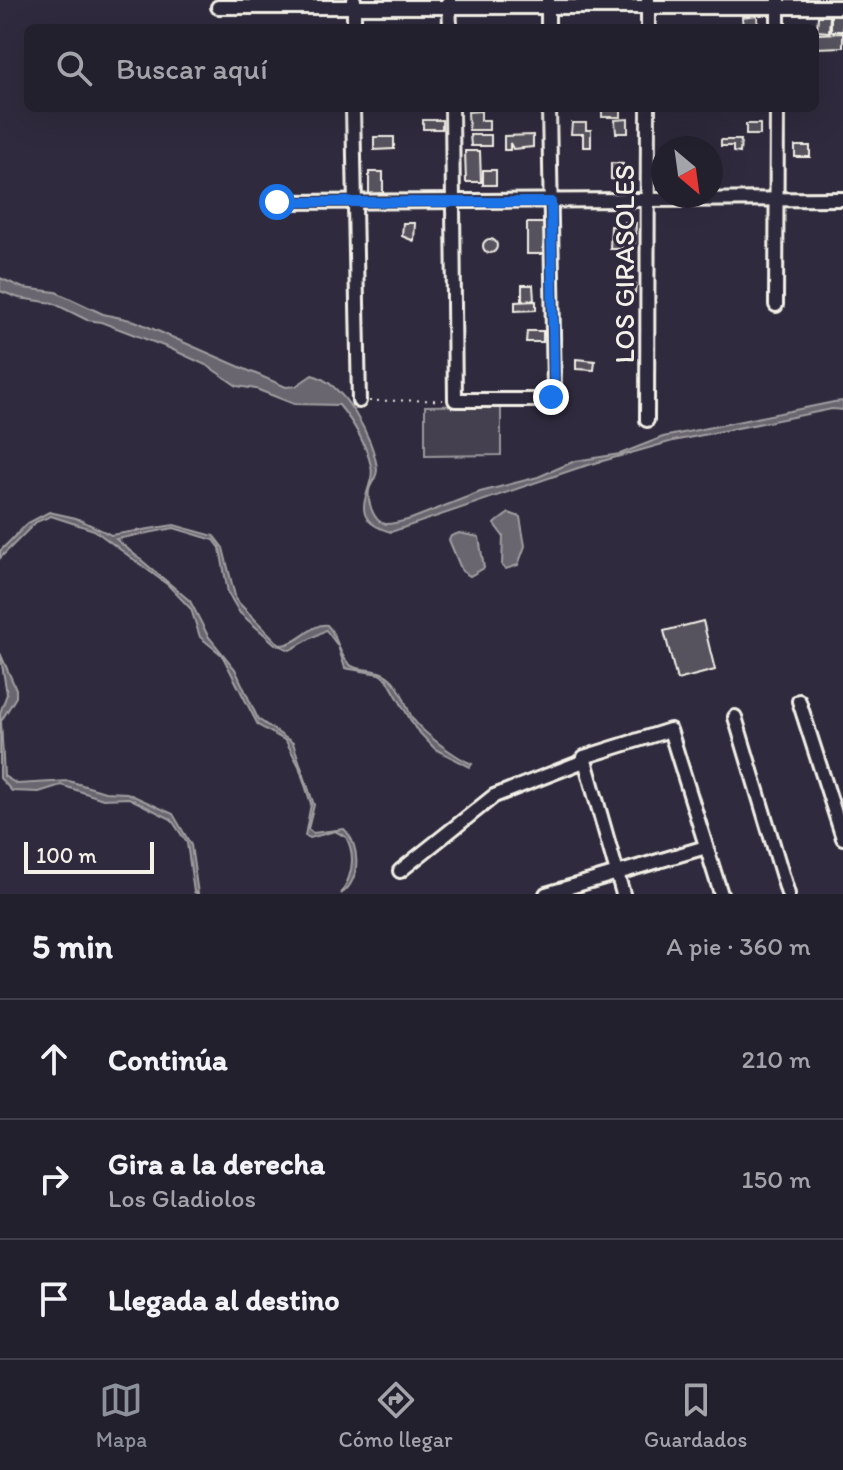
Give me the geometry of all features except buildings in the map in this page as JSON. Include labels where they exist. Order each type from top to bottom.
[{"type":"street","points":[[449,2],[450,24]]},
{"type":"street","points":[[218,7],[449,2],[778,3],[843,7]]},
{"type":"street","points":[[354,3],[354,24]]},
{"type":"street","points":[[548,3],[548,24]]},
{"type":"street","points":[[648,3],[648,24]]},
{"type":"street","points":[[778,3],[778,24]]},
{"type":"street","points":[[353,112],[359,401]]},
{"type":"street","points":[[452,112],[455,400],[546,400],[554,390],[549,112]]},
{"type":"street","name":"LOS GIRASOLES","points":[[647,420],[648,112]]},
{"type":"street","points":[[776,305],[777,112]]},
{"type":"street","points":[[277,202],[843,199]]},
{"type":"street","points":[[799,701],[843,838]]},
{"type":"street","points":[[735,717],[788,894]]},
{"type":"street","points":[[623,894],[584,761],[586,755],[670,730],[721,894]]},
{"type":"street","points":[[400,871],[494,796],[584,761]]},
{"type":"street","points":[[546,894],[706,847]]},
{"type":"path","points":[[359,401],[455,400]]},
{"type":"shaded area","points":[[0,278],[23,288],[56,292],[103,314],[135,321],[286,387],[296,386],[312,375],[324,380],[335,388],[355,413],[370,442],[377,469],[369,491],[370,503],[377,519],[386,524],[411,519],[480,492],[538,477],[575,461],[620,454],[663,437],[834,402],[843,401],[843,410],[832,409],[673,441],[578,468],[391,532],[376,526],[364,511],[371,466],[358,434],[339,405],[294,404],[256,389],[237,386],[208,366],[169,348],[101,322],[87,320],[53,303],[19,298],[0,291]]},
{"type":"shaded area","points":[[501,405],[501,455],[425,456],[425,406]]},
{"type":"shaded area","points":[[49,512],[76,518],[111,535],[174,525],[214,536],[223,548],[236,600],[276,641],[282,645],[295,641],[316,627],[327,625],[348,663],[387,676],[400,690],[418,725],[440,744],[472,764],[470,767],[435,749],[415,728],[387,679],[379,674],[345,668],[338,646],[326,630],[290,650],[275,644],[240,613],[228,593],[220,548],[214,540],[174,528],[116,539],[190,601],[208,636],[235,669],[258,719],[293,743],[314,805],[308,829],[313,833],[344,829],[354,844],[355,872],[348,888],[341,894],[352,866],[346,837],[335,831],[310,838],[305,836],[311,804],[299,766],[286,741],[258,725],[222,655],[200,637],[191,609],[168,585],[94,530],[51,516],[36,522],[0,558],[0,551],[28,523]]},
{"type":"shaded area","points":[[509,513],[520,517],[525,546],[518,565],[506,569],[502,566],[503,536],[494,524]]},
{"type":"shaded area","points":[[459,533],[479,537],[484,568],[470,576],[462,571],[449,540]]},
{"type":"shaded area","points":[[0,653],[16,689],[16,697],[1,721],[4,776],[17,784],[69,781],[105,792],[127,793],[173,814],[191,845],[198,894],[194,892],[187,843],[171,819],[129,798],[103,799],[61,785],[39,792],[12,791],[0,778],[0,713],[7,694]]},
{"type":"route","points":[[277,202],[551,202],[554,390],[551,397]]}]
